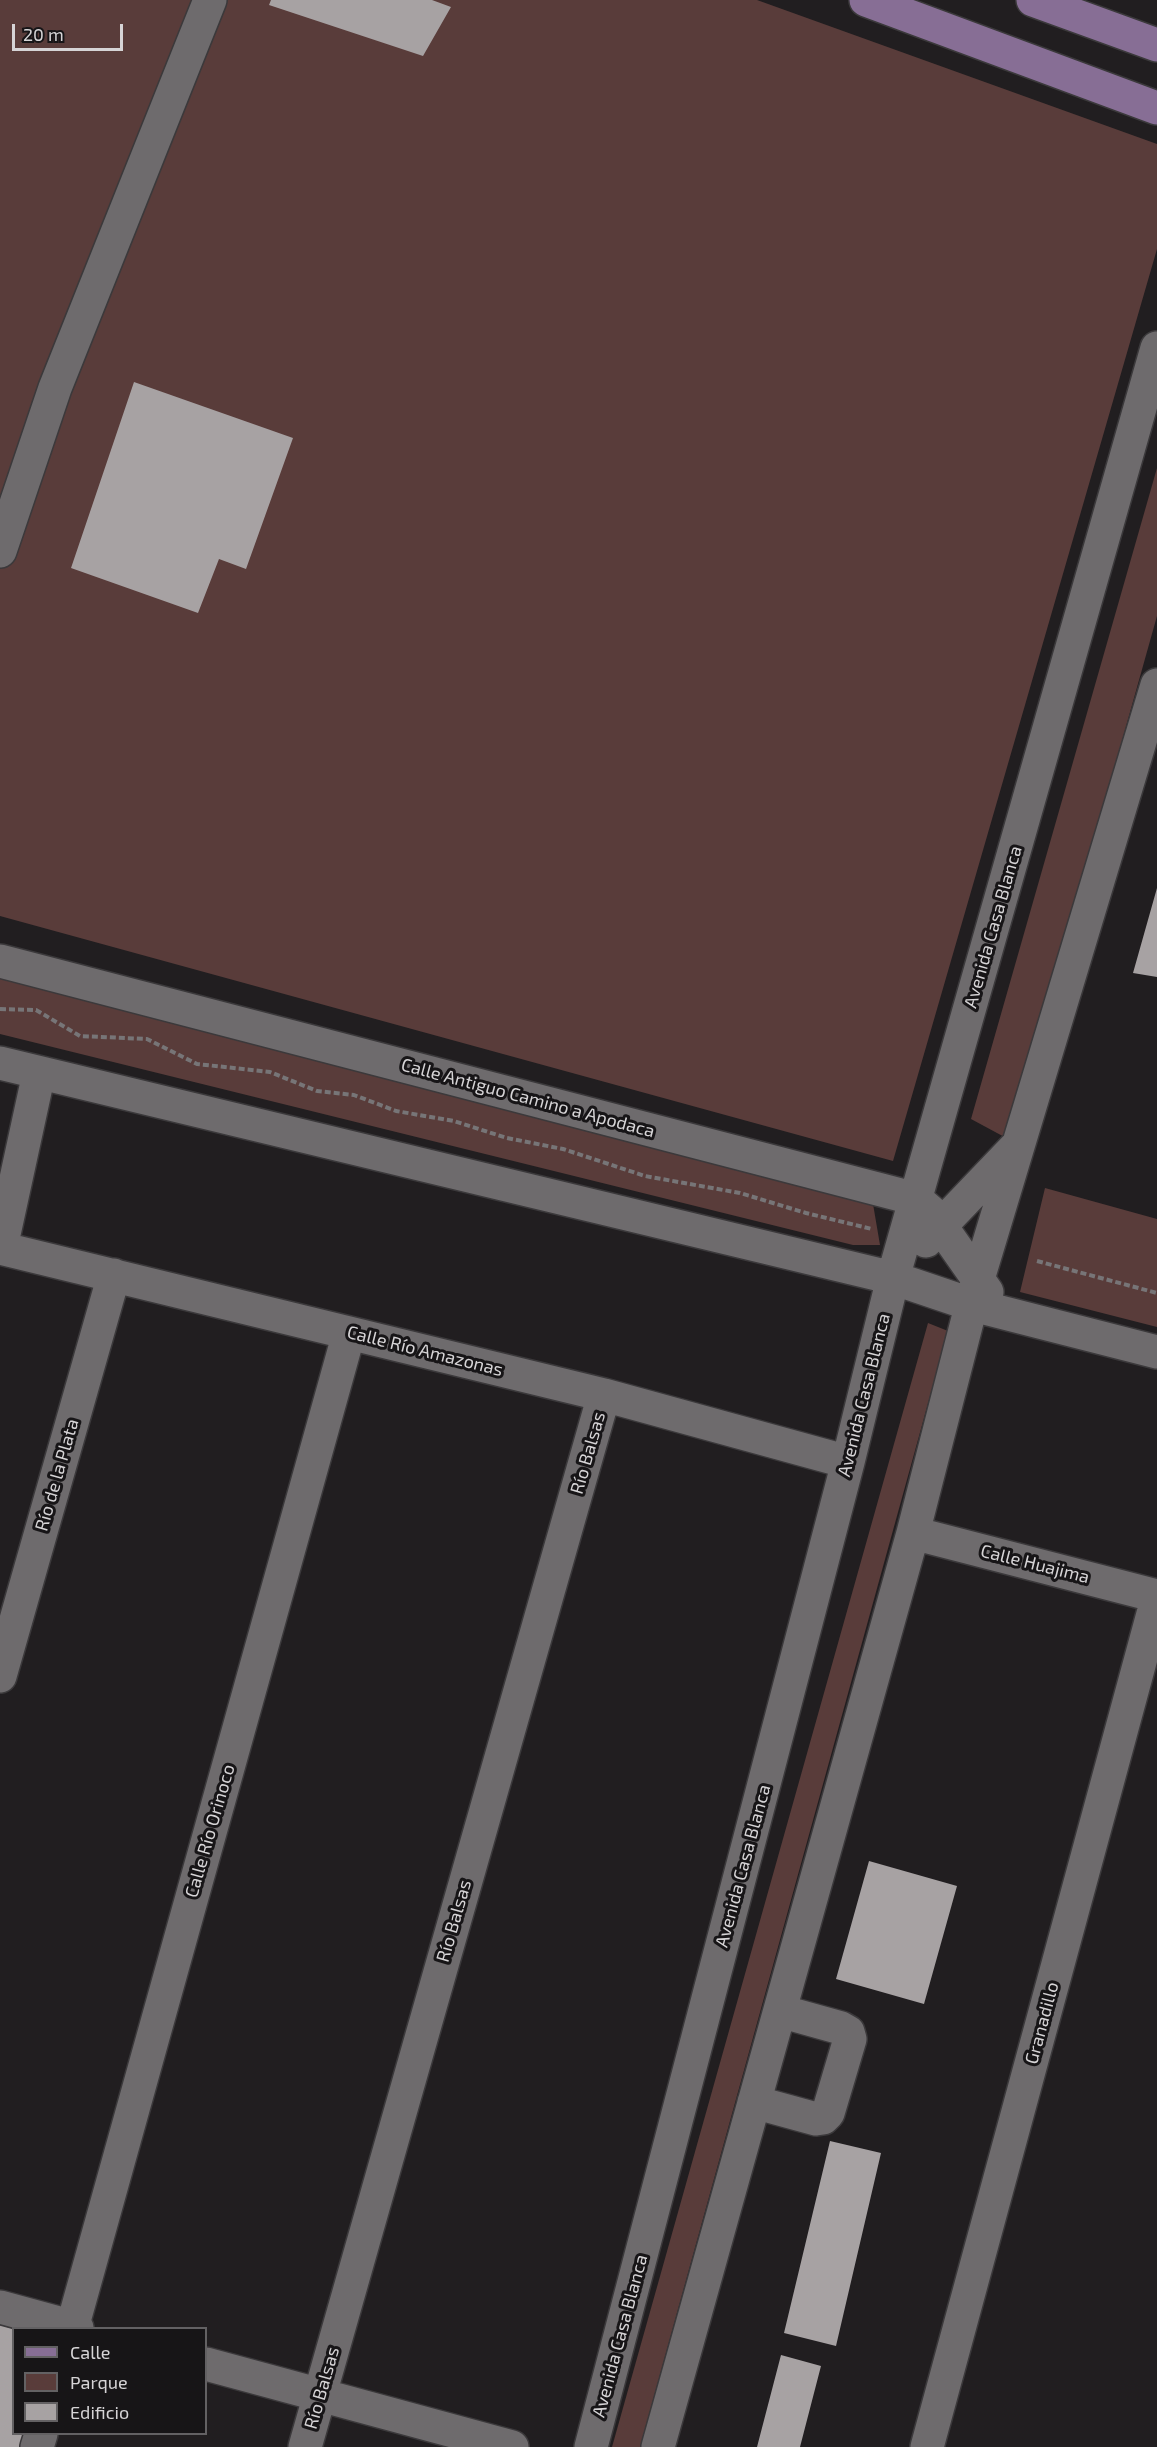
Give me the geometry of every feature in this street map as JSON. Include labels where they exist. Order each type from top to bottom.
[{"type":"main road","points":[[866,0],[1157,108]]},
{"type":"main road","points":[[1034,0],[1157,45]]},
{"type":"street","points":[[0,551],[55,388],[210,0]]},
{"type":"street","name":"Avenida Casa Blanca","points":[[591,2447],[848,1462],[893,1278],[1157,348]]},
{"type":"street","points":[[658,2447],[913,1533],[984,1299],[1020,1142],[1157,685]]},
{"type":"street","name":"Calle Antiguo Camino a Apodaca","points":[[0,961],[916,1199]]},
{"type":"street","points":[[0,1063],[984,1299],[1157,1352]]},
{"type":"street","points":[[1,1248],[39,1073]]},
{"type":"street","points":[[893,1278],[1020,1142]]},
{"type":"street","points":[[916,1199],[941,1225],[984,1299]]},
{"type":"street","name":"Calle Río Amazonas","points":[[1,1248],[604,1395],[848,1462]]},
{"type":"street","name":"Río de la Plata","points":[[0,1676],[114,1275]]},
{"type":"street","name":"Calle Río Orinoco","points":[[74,2327],[349,1333]]},
{"type":"street","name":"Río Balsas","points":[[305,2447],[604,1395]]},
{"type":"street","name":"Calle Huajima","points":[[913,1533],[1157,1597]]},
{"type":"street","name":"Granadillo","points":[[927,2447],[1157,1597]]},
{"type":"street","points":[[754,2102],[816,2119],[823,2118],[828,2113],[850,2039],[842,2028],[780,2011]]},
{"type":"street","points":[[0,2307],[70,2327]]},
{"type":"street","points":[[207,2364],[512,2447]]},
{"type":"path","points":[[0,1009],[36,1010],[80,1036],[147,1039],[197,1064],[270,1072],[317,1090],[354,1095],[396,1111],[454,1120],[507,1138],[563,1149],[645,1176],[740,1193],[806,1213],[905,1235]]},
{"type":"path","points":[[1037,1262],[1157,1293]]},
{"type":"green space","points":[[0,0],[757,0],[1157,144],[1157,249],[893,1161],[0,916]]},
{"type":"green space","points":[[1157,468],[1157,616],[1010,1140],[971,1119]]},
{"type":"green space","points":[[0,965],[872,1198],[880,1245],[853,1245],[0,1034]]},
{"type":"green space","points":[[1045,1188],[1157,1219],[1157,1327],[1020,1292]]},
{"type":"green space","points":[[928,1323],[948,1331],[640,2447],[612,2447]]},
{"type":"building","points":[[271,0],[432,0],[451,7],[423,56],[269,5]]},
{"type":"building","points":[[134,382],[293,438],[246,569],[219,559],[198,613],[71,568]]},
{"type":"building","points":[[1157,888],[1157,977],[1133,973]]},
{"type":"building","points":[[869,1861],[957,1886],[924,2004],[836,1979]]},
{"type":"building","points":[[830,2141],[881,2153],[836,2346],[784,2333]]},
{"type":"building","points":[[0,2325],[12,2328],[12,2435],[23,2435],[19,2447],[0,2447]]},
{"type":"building","points":[[781,2355],[821,2366],[800,2447],[757,2447]]}]
